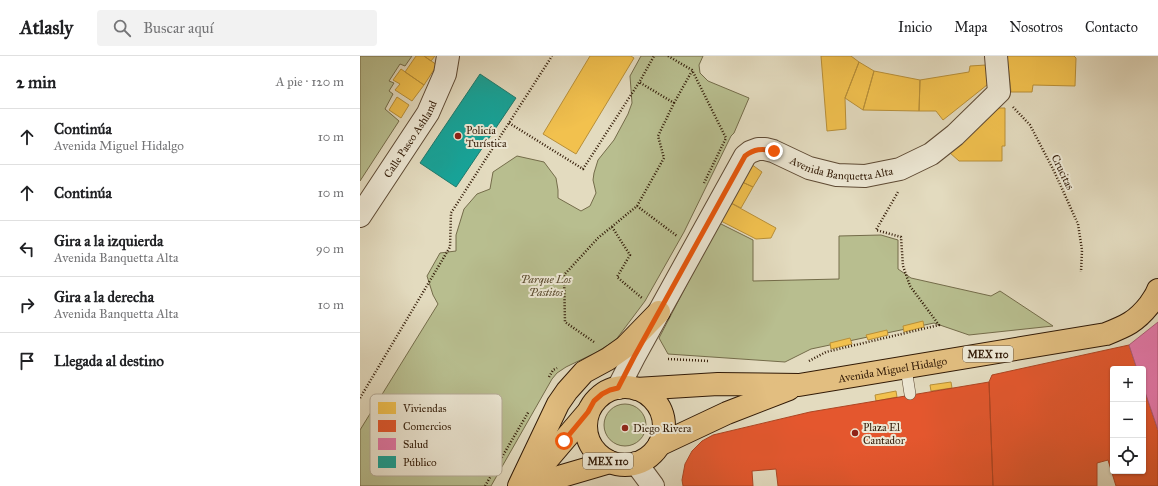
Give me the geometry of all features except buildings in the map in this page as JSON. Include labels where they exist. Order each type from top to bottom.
[{"type":"main road","name":"Avenida Miguel Hidalgo","points":[[627,388],[718,384],[800,385],[1106,334],[1127,325],[1142,315],[1158,290]]},
{"type":"main road","points":[[519,486],[558,404],[567,391],[584,372],[608,359],[625,347],[651,305]]},
{"type":"main road","name":"Avenida Miguel Hidalgo","points":[[659,445],[727,413],[800,385]]},
{"type":"main road","points":[[627,388],[646,393],[658,406],[664,426],[663,436],[659,445]]},
{"type":"main road","name":"MEX 110","points":[[525,486],[588,412],[594,401],[602,394],[610,390],[627,388]]},
{"type":"main road","name":"MEX 110","points":[[588,412],[586,422],[588,441],[594,451],[602,458],[610,462],[624,465],[636,463],[647,458],[659,445]]},
{"type":"main road","name":"MEX 110","points":[[528,486],[610,462]]},
{"type":"street","name":"Calle Paseo Ashland","points":[[360,216],[428,113],[444,74],[448,56]]},
{"type":"street","points":[[996,56],[998,92]]},
{"type":"street","name":"Avenida Banquetta Alta","points":[[627,388],[651,305],[740,163],[750,152],[765,148],[809,168],[837,175],[865,176],[900,169],[932,154],[955,135],[998,92]]},
{"type":"street","points":[[636,463],[653,486]]},
{"type":"lane","points":[[906,368],[910,394]]},
{"type":"path","points":[[360,398],[450,247],[451,213],[552,56]]},
{"type":"path","points":[[509,123],[583,168],[639,82],[654,56]]},
{"type":"path","points":[[668,56],[692,70],[726,138]]},
{"type":"path","points":[[600,346],[565,322],[564,274],[598,238],[637,206],[664,158],[658,136],[692,70]]},
{"type":"path","points":[[639,82],[674,103]]},
{"type":"path","name":"Crucitas","points":[[998,92],[1030,125],[1054,171],[1078,224],[1082,250],[1081,272]]},
{"type":"path","points":[[803,364],[826,352],[939,325],[910,286],[903,266],[901,237],[876,230],[903,183],[900,169]]},
{"type":"path","points":[[637,206],[678,237]]},
{"type":"path","points":[[612,227],[630,255],[617,277],[651,305]]},
{"type":"path","points":[[668,359],[711,362]]},
{"type":"green space","points":[[360,56],[412,56],[405,66],[400,64],[389,81],[394,83],[389,91],[393,94],[385,109],[399,121],[360,181]]},
{"type":"green space","name":"Parque Los Pastitos","points":[[641,56],[703,56],[699,65],[700,73],[708,81],[749,98],[734,133],[731,136],[684,232],[645,301],[615,341],[557,373],[552,379],[502,467],[502,394],[382,394],[438,304],[433,295],[427,276],[440,253],[456,251],[456,235],[464,209],[477,194],[490,189],[493,172],[517,156],[544,162],[556,178],[558,198],[581,211],[590,206],[596,193],[593,180],[598,160],[614,140],[628,114],[632,103],[630,76]]},
{"type":"green space","points":[[719,223],[753,240],[753,281],[839,279],[839,236],[881,235],[898,240],[898,269],[911,278],[991,296],[1000,291],[1053,326],[969,335],[934,323],[811,349],[785,362],[668,354],[659,338]]},
{"type":"green space","points":[[625,404],[640,410],[646,425],[640,440],[625,446],[610,440],[604,425],[610,410]]},
{"type":"green space","name":"Parque Los Pastitos","points":[[370,414],[370,476],[497,476],[491,486],[360,486],[360,430]]},
{"type":"place","name":"Policía Turística","points":[[458,136]]},
{"type":"place","name":"Diego Rivera","points":[[625,428]]},
{"type":"place","name":"Plaza El Cantador","points":[[855,433]]},
{"type":"route","points":[[564,441],[588,412],[594,401],[602,394],[618,388],[745,156],[758,149],[765,148],[774,151]]}]
